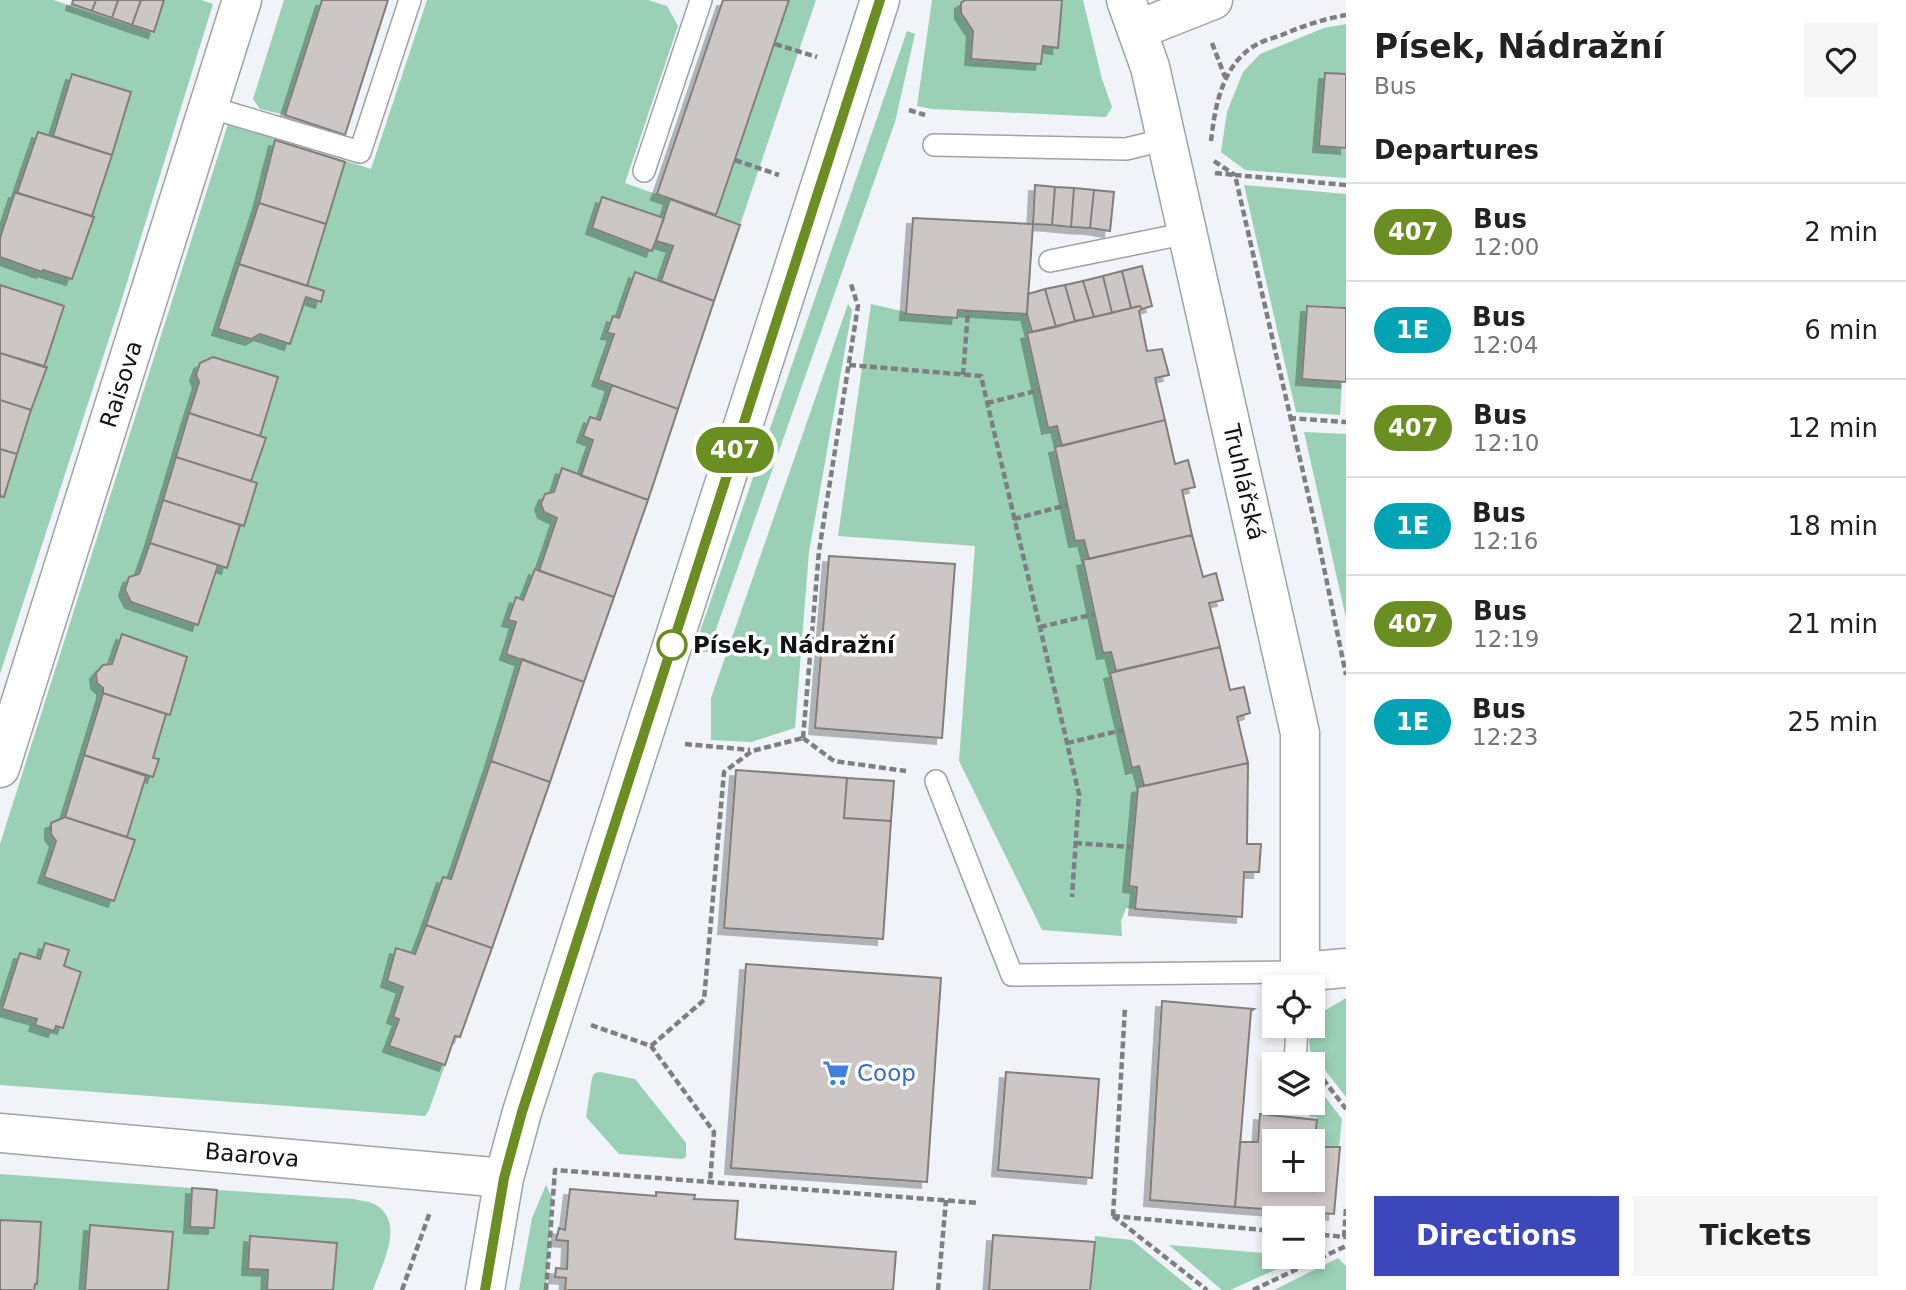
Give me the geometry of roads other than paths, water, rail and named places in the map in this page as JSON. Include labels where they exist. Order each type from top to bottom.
[{"type":"street","name":"Raisova","points":[[0,768],[242,0]]},
{"type":"street","points":[[485,1290],[504,1178],[522,1112],[880,0]]},
{"type":"street","points":[[1131,15],[1213,0]]},
{"type":"street","name":"Truhlářská","points":[[1131,15],[1150,67],[1167,139],[1300,733],[1300,975]]},
{"type":"street","points":[[1317,975],[1346,968]]},
{"type":"street","name":"Baarova","points":[[0,1133],[504,1178]]},
{"type":"lane","points":[[209,107],[360,152],[410,0]]},
{"type":"lane","points":[[644,171],[701,0]]},
{"type":"lane","points":[[934,145],[1126,149],[1167,139]]},
{"type":"lane","points":[[1049,261],[1188,233]]},
{"type":"lane","points":[[936,781],[1012,975],[1127,973],[1262,978]]},
{"type":"place","name":"Písek, Nádražní","points":[[672,645]]},
{"type":"place","name":"Coop","points":[[836,1073]]}]
